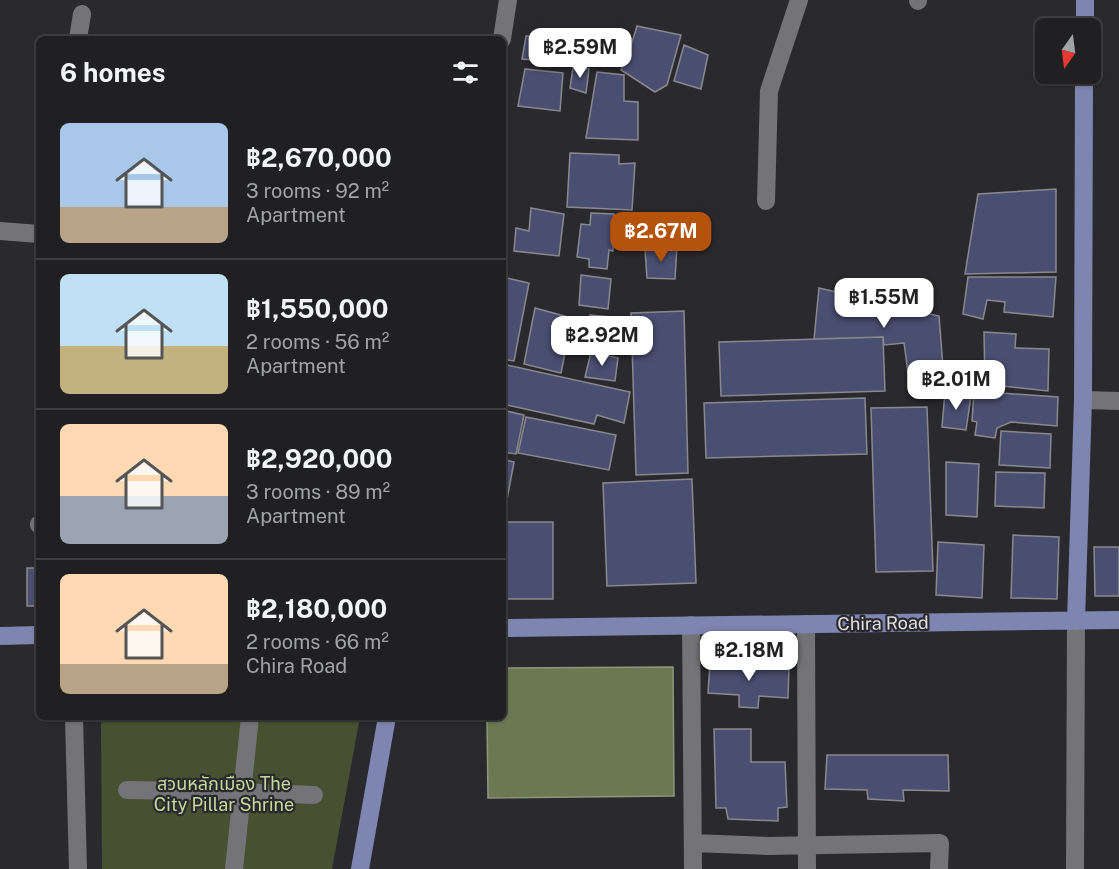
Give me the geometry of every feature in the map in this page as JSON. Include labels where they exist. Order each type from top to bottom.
[{"type":"main road","points":[[1085,0],[1085,18]]},
{"type":"main road","points":[[1076,621],[1083,400],[1084,84]]},
{"type":"main road","name":"Chira Road","points":[[506,628],[1119,620]]},
{"type":"main road","points":[[0,636],[36,634]]},
{"type":"main road","points":[[360,869],[386,720]]},
{"type":"street","points":[[502,36],[508,0]]},
{"type":"street","points":[[766,201],[769,91],[799,0]]},
{"type":"street","points":[[78,36],[82,14]]},
{"type":"street","points":[[0,231],[36,234]]},
{"type":"street","points":[[1083,400],[1119,401]]},
{"type":"street","points":[[1074,869],[1076,621]]},
{"type":"street","points":[[806,624],[807,869]]},
{"type":"street","points":[[691,625],[693,869]]},
{"type":"street","points":[[74,720],[78,869]]},
{"type":"street","points":[[234,869],[250,720]]},
{"type":"street","points":[[127,790],[314,795]]},
{"type":"street","points":[[693,843],[768,846],[940,843],[939,869]]},
{"type":"green space","name":"สวนหลักเมือง The City Pillar Shrine","points":[[101,720],[359,720],[332,869],[102,869]]},
{"type":"shaded area","points":[[673,667],[674,796],[488,798],[487,720],[506,720],[506,668]]},
{"type":"building","points":[[637,26],[681,35],[667,85],[655,92],[621,70]]},
{"type":"building","points":[[585,34],[604,38],[602,64],[580,61]]},
{"type":"building","points":[[526,36],[567,39],[567,63],[522,59]]},
{"type":"building","points":[[684,45],[708,55],[701,89],[674,81]]},
{"type":"building","points":[[573,67],[589,69],[586,93],[570,88]]},
{"type":"building","points":[[525,69],[563,73],[560,111],[518,106]]},
{"type":"building","points":[[597,72],[624,75],[624,101],[638,102],[638,140],[586,138]]},
{"type":"building","points":[[570,153],[619,155],[619,164],[635,163],[632,210],[567,207]]},
{"type":"building","points":[[1056,189],[1056,272],[965,274],[978,194]]},
{"type":"building","points":[[531,208],[564,214],[559,256],[514,251],[516,228],[529,231]]},
{"type":"building","points":[[591,213],[614,214],[613,251],[609,250],[607,269],[589,267],[589,259],[577,257],[581,224],[590,225]]},
{"type":"building","points":[[677,247],[675,279],[647,278],[645,250]]},
{"type":"building","points":[[581,275],[611,279],[608,309],[579,305]]},
{"type":"building","points":[[968,277],[1056,277],[1053,317],[1004,312],[1005,302],[987,300],[983,319],[963,314]]},
{"type":"building","points":[[506,278],[529,283],[514,361],[506,360]]},
{"type":"building","points":[[819,288],[939,316],[944,379],[909,380],[904,343],[884,345],[883,337],[814,339]]},
{"type":"building","points":[[535,308],[572,318],[561,373],[524,364]]},
{"type":"building","points":[[684,311],[688,473],[636,475],[631,313]]},
{"type":"building","points":[[590,315],[622,318],[618,348],[587,346]]},
{"type":"building","points":[[984,332],[1016,334],[1015,348],[1049,349],[1048,391],[985,384]]},
{"type":"building","points":[[883,337],[885,391],[721,396],[719,342]]},
{"type":"building","points":[[591,352],[618,358],[615,381],[585,377]]},
{"type":"building","points":[[506,365],[630,392],[624,423],[597,415],[594,424],[506,405]]},
{"type":"building","points":[[945,391],[971,396],[966,430],[942,427]]},
{"type":"building","points":[[974,391],[1058,397],[1057,426],[1011,422],[997,428],[995,438],[975,435],[977,422],[972,421]]},
{"type":"building","points":[[865,398],[867,454],[706,458],[704,403]]},
{"type":"building","points":[[927,407],[933,571],[876,572],[871,408]]},
{"type":"building","points":[[506,411],[524,415],[516,454],[506,453]]},
{"type":"building","points":[[526,417],[616,435],[609,470],[518,453]]},
{"type":"building","points":[[1001,431],[1051,434],[1050,468],[999,465]]},
{"type":"building","points":[[506,460],[514,462],[506,505]]},
{"type":"building","points":[[946,462],[979,464],[977,517],[946,515]]},
{"type":"building","points":[[996,472],[1045,473],[1044,508],[995,506]]},
{"type":"building","points":[[692,479],[696,583],[607,586],[603,483]]},
{"type":"building","points":[[506,522],[553,522],[553,599],[506,599]]},
{"type":"building","points":[[1013,535],[1059,537],[1057,599],[1011,598]]},
{"type":"building","points":[[938,542],[984,545],[982,598],[936,595]]},
{"type":"building","points":[[1094,547],[1119,547],[1119,596],[1095,596]]},
{"type":"building","points":[[27,568],[36,568],[36,606],[27,606]]},
{"type":"building","points":[[710,663],[789,667],[788,698],[759,696],[758,708],[739,707],[739,695],[708,693]]},
{"type":"building","points":[[714,729],[751,729],[751,762],[785,762],[787,807],[778,808],[778,821],[728,819],[726,808],[716,808]]},
{"type":"building","points":[[827,755],[948,755],[949,791],[903,790],[904,801],[868,799],[867,790],[825,789]]}]
